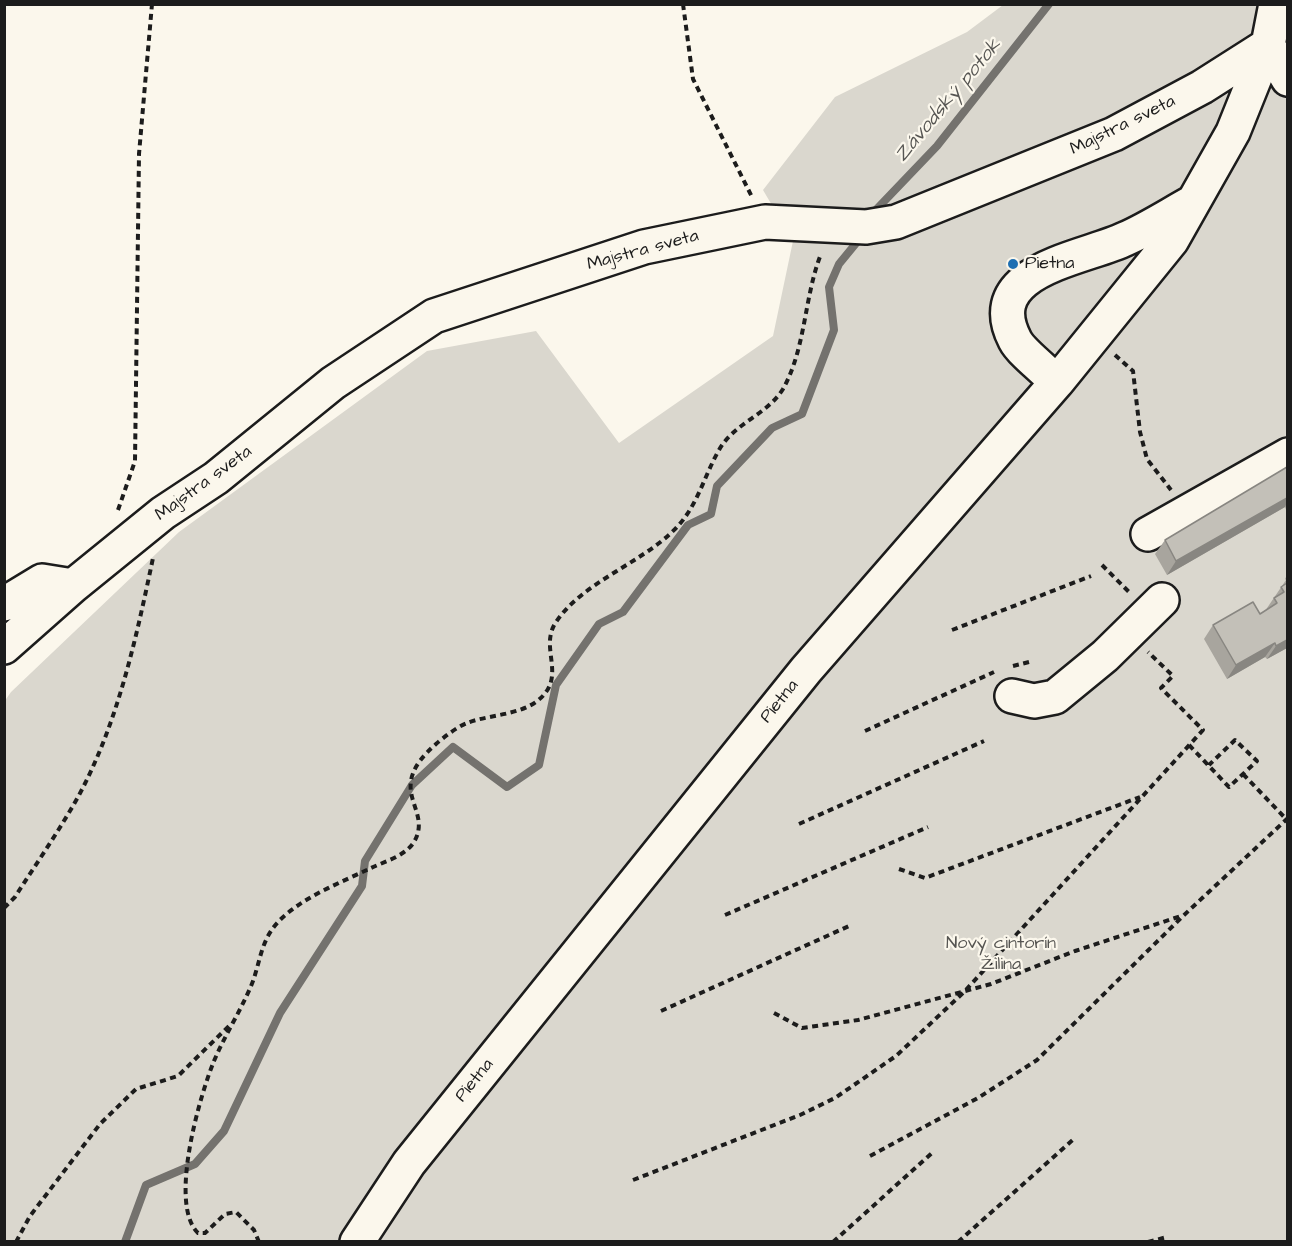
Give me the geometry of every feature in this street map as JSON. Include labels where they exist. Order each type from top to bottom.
[{"type":"street","name":"Pietna","points":[[357,1242],[409,1163],[806,670],[1057,382],[1172,240],[1233,132],[1268,45],[1276,4]]},
{"type":"street","name":"Majstra sveta","points":[[4,647],[73,586],[163,513],[216,478],[333,383],[434,316],[644,246],[765,222],[866,227],[896,222],[1114,134],[1202,87],[1268,45]]},
{"type":"street","points":[[1268,45],[1287,79]]},
{"type":"street","points":[[1057,382],[1015,341],[1007,313],[1016,287],[1033,273],[1125,239],[1195,201]]},
{"type":"street","points":[[1148,534],[1287,454]]},
{"type":"street","points":[[4,604],[42,581],[73,586]]},
{"type":"street","points":[[1005,678],[1034,701],[1055,697],[1105,656],[1147,615]]},
{"type":"path","points":[[115,521],[135,461],[139,154],[152,4]]},
{"type":"path","points":[[683,4],[693,79],[765,222]]},
{"type":"path","points":[[259,1242],[254,1230],[236,1212],[225,1214],[202,1234],[193,1228],[186,1197],[190,1156],[200,1102],[212,1065],[253,982],[260,952],[276,924],[290,911],[404,853],[414,842],[418,831],[409,789],[412,773],[422,758],[466,723],[522,709],[542,696],[548,690],[552,676],[548,648],[550,633],[557,620],[588,592],[671,534],[693,504],[726,439],[776,400],[785,385],[796,356],[815,270],[832,225]]},
{"type":"path","points":[[1133,371],[1140,432],[1147,459],[1188,511]]},
{"type":"path","points":[[4,909],[15,897],[78,796],[112,718],[138,633],[163,513]]},
{"type":"path","points":[[633,1179],[800,1115],[835,1098],[896,1056],[964,992],[1203,730],[1161,688],[1173,676],[1147,615],[1102,565]]},
{"type":"path","points":[[952,630],[1092,576]]},
{"type":"path","points":[[865,731],[1005,678],[1032,661]]},
{"type":"path","points":[[1189,745],[1229,787],[1257,761],[1235,740],[1209,765]]},
{"type":"path","points":[[799,824],[984,741]]},
{"type":"path","points":[[870,1156],[978,1098],[1037,1060],[1183,915],[1287,819],[1243,774]]},
{"type":"path","points":[[899,869],[925,878],[1142,796]]},
{"type":"path","points":[[725,915],[928,827]]},
{"type":"path","points":[[774,1013],[802,1028],[858,1020],[964,992],[1075,951],[1183,915]]},
{"type":"path","points":[[662,1011],[849,927]]},
{"type":"path","points":[[16,1242],[30,1216],[100,1124],[136,1089],[178,1076],[236,1019]]},
{"type":"path","points":[[958,1242],[1075,1138]]},
{"type":"path","points":[[833,1242],[932,1153]]},
{"type":"path","points":[[1148,1242],[1167,1237]]},
{"type":"green space","name":"Nový cintorín Žilina","points":[[1003,5],[1287,5],[1287,1241],[5,1242],[4,702],[11,692],[179,532],[427,351],[536,331],[619,443],[773,336],[793,241],[763,190],[835,97],[967,32]]},
{"type":"building","points":[[1287,467],[1287,498],[1176,561],[1165,540]]},
{"type":"building","points":[[1287,583],[1287,640],[1276,646],[1275,643],[1236,665],[1213,625],[1253,602],[1260,614],[1277,603],[1274,598],[1284,592],[1281,587]]},
{"type":"waterway","name":"Závodský potok","points":[[872,214],[937,146],[1049,4]]},
{"type":"waterway","points":[[125,1242],[146,1185],[195,1164],[224,1131],[280,1013],[362,886],[365,861],[412,785],[453,747],[507,787],[539,765],[556,685],[599,624],[623,612],[688,525],[711,514],[717,486],[772,428],[802,414],[834,330],[829,287],[839,264],[862,236]]},
{"type":"place","name":"Pietna","points":[[1013,264]]}]
